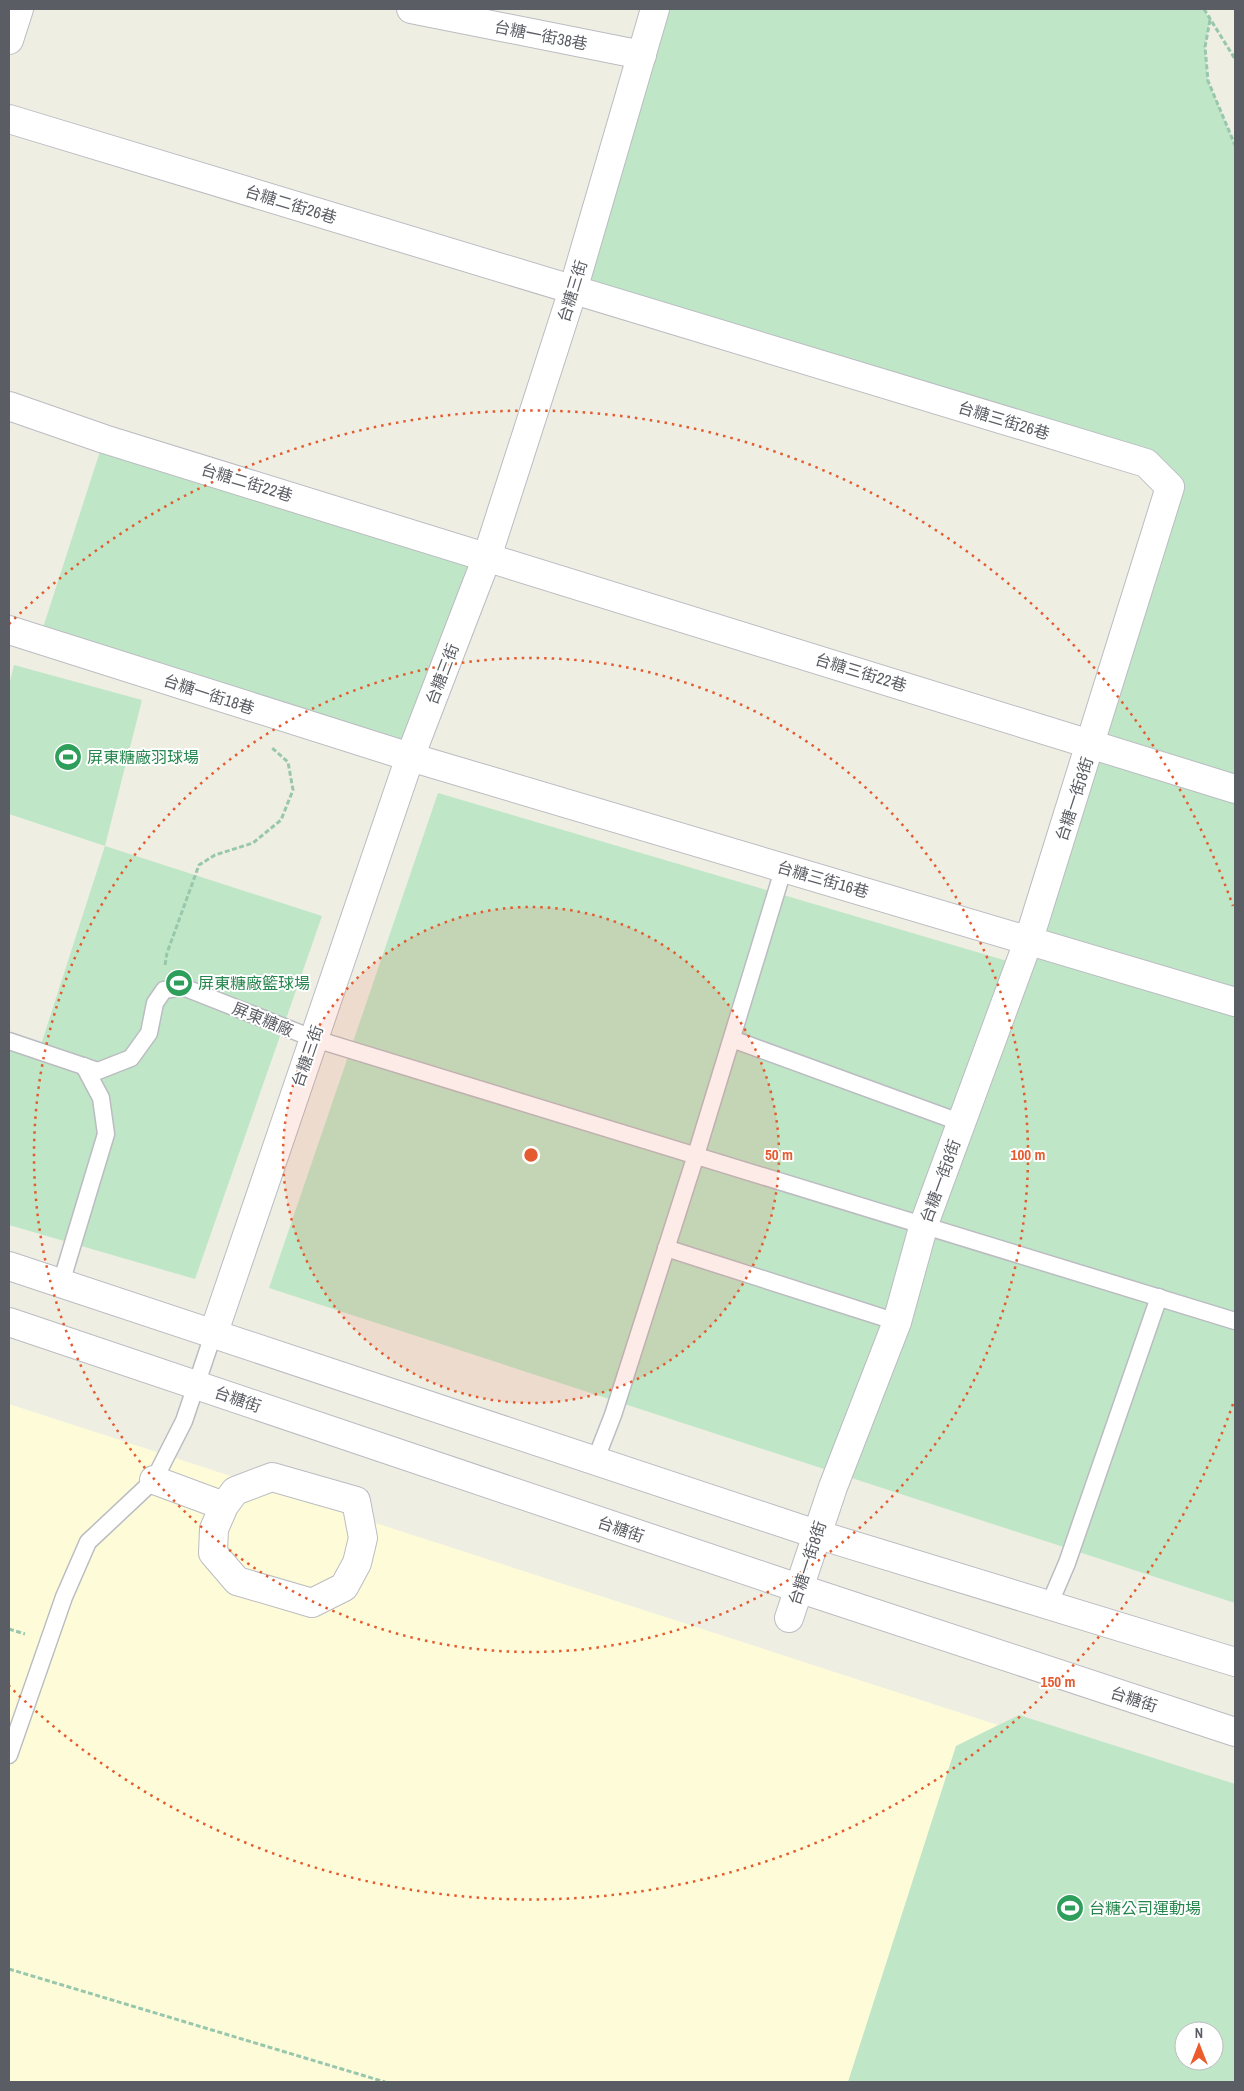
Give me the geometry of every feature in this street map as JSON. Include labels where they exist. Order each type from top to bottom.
[{"type":"street","points":[[9,40],[19,9]]},
{"type":"street","name":"台糖一街38巷","points":[[411,9],[642,55]]},
{"type":"street","name":"台糖三街","points":[[214,1335],[312,1038],[410,757],[487,557],[573,290],[655,9]]},
{"type":"street","name":"台糖二街26巷","points":[[9,119],[573,290]]},
{"type":"street","name":"台糖三街26巷","points":[[573,290],[1146,463],[1170,488],[1092,744]]},
{"type":"street","name":"台糖二街22巷","points":[[9,406],[104,438],[487,557]]},
{"type":"street","name":"台糖三街22巷","points":[[487,557],[1235,789]]},
{"type":"street","name":"台糖一街18巷","points":[[9,630],[410,757]]},
{"type":"street","name":"台糖一街8街","points":[[789,1618],[816,1534],[897,1322],[924,1224],[1030,940],[1092,744]]},
{"type":"street","name":"台糖三街16巷","points":[[410,757],[1235,1002]]},
{"type":"street","points":[[9,1266],[816,1534],[1235,1662]]},
{"type":"street","name":"台糖街","points":[[9,1322],[798,1588],[1235,1732]]},
{"type":"street","points":[[272,1477],[356,1501],[364,1538],[357,1563],[344,1587],[312,1603],[237,1581],[214,1553],[214,1529],[224,1506],[235,1491],[272,1477]]},
{"type":"street","points":[[154,1480],[224,1506]]},
{"type":"lane","points":[[595,1461],[696,1155],[784,867]]},
{"type":"lane","name":"屏東糖廠","points":[[164,990],[183,987],[312,1038],[924,1224],[1235,1321]]},
{"type":"lane","points":[[9,1041],[98,1071],[131,1058],[149,1033],[155,1003],[164,990]]},
{"type":"lane","points":[[732,1039],[962,1123]]},
{"type":"lane","points":[[61,1283],[106,1134],[101,1098],[84,1066]]},
{"type":"lane","points":[[666,1248],[897,1322]]},
{"type":"lane","points":[[1049,1605],[1067,1563],[1159,1297]]},
{"type":"lane","points":[[9,1755],[64,1596],[88,1542],[154,1480],[184,1421],[214,1335]]},
{"type":"path","points":[[1204,9],[1235,59]]},
{"type":"path","points":[[1210,20],[1205,47],[1208,81],[1235,146]]},
{"type":"path","points":[[164,990],[163,978],[167,953],[199,865],[215,855],[253,843],[281,820],[293,790],[288,762],[269,745]]},
{"type":"path","points":[[9,1969],[386,2082]]},
{"type":"shaded area","points":[[9,1404],[998,1725],[956,1746],[848,2082],[9,2082]]},
{"type":"green space","points":[[655,9],[1204,9],[1210,20],[1205,47],[1208,81],[1235,145],[1235,1321],[924,1224],[1170,487],[1146,463],[573,290]]},
{"type":"green space","points":[[104,439],[487,557],[410,757],[39,640]]},
{"type":"green space","name":"屏東糖廠羽球場","points":[[14,665],[142,700],[105,846],[9,814],[9,685]]},
{"type":"green space","points":[[438,793],[1014,963],[916,1227],[1235,1327],[1235,1603],[269,1288]]},
{"type":"green space","points":[[105,846],[322,916],[195,1279],[9,1225],[9,1041],[39,1051]]},
{"type":"green space","name":"台糖公司運動場","points":[[1019,1715],[1235,1784],[1235,2082],[848,2082],[956,1746]]},
{"type":"place","name":"屏東糖廠羽球場","points":[[68,757]]},
{"type":"place","name":"屏東糖廠籃球場","points":[[179,983]]},
{"type":"place","name":"台糖公司運動場","points":[[1070,1908]]}]
